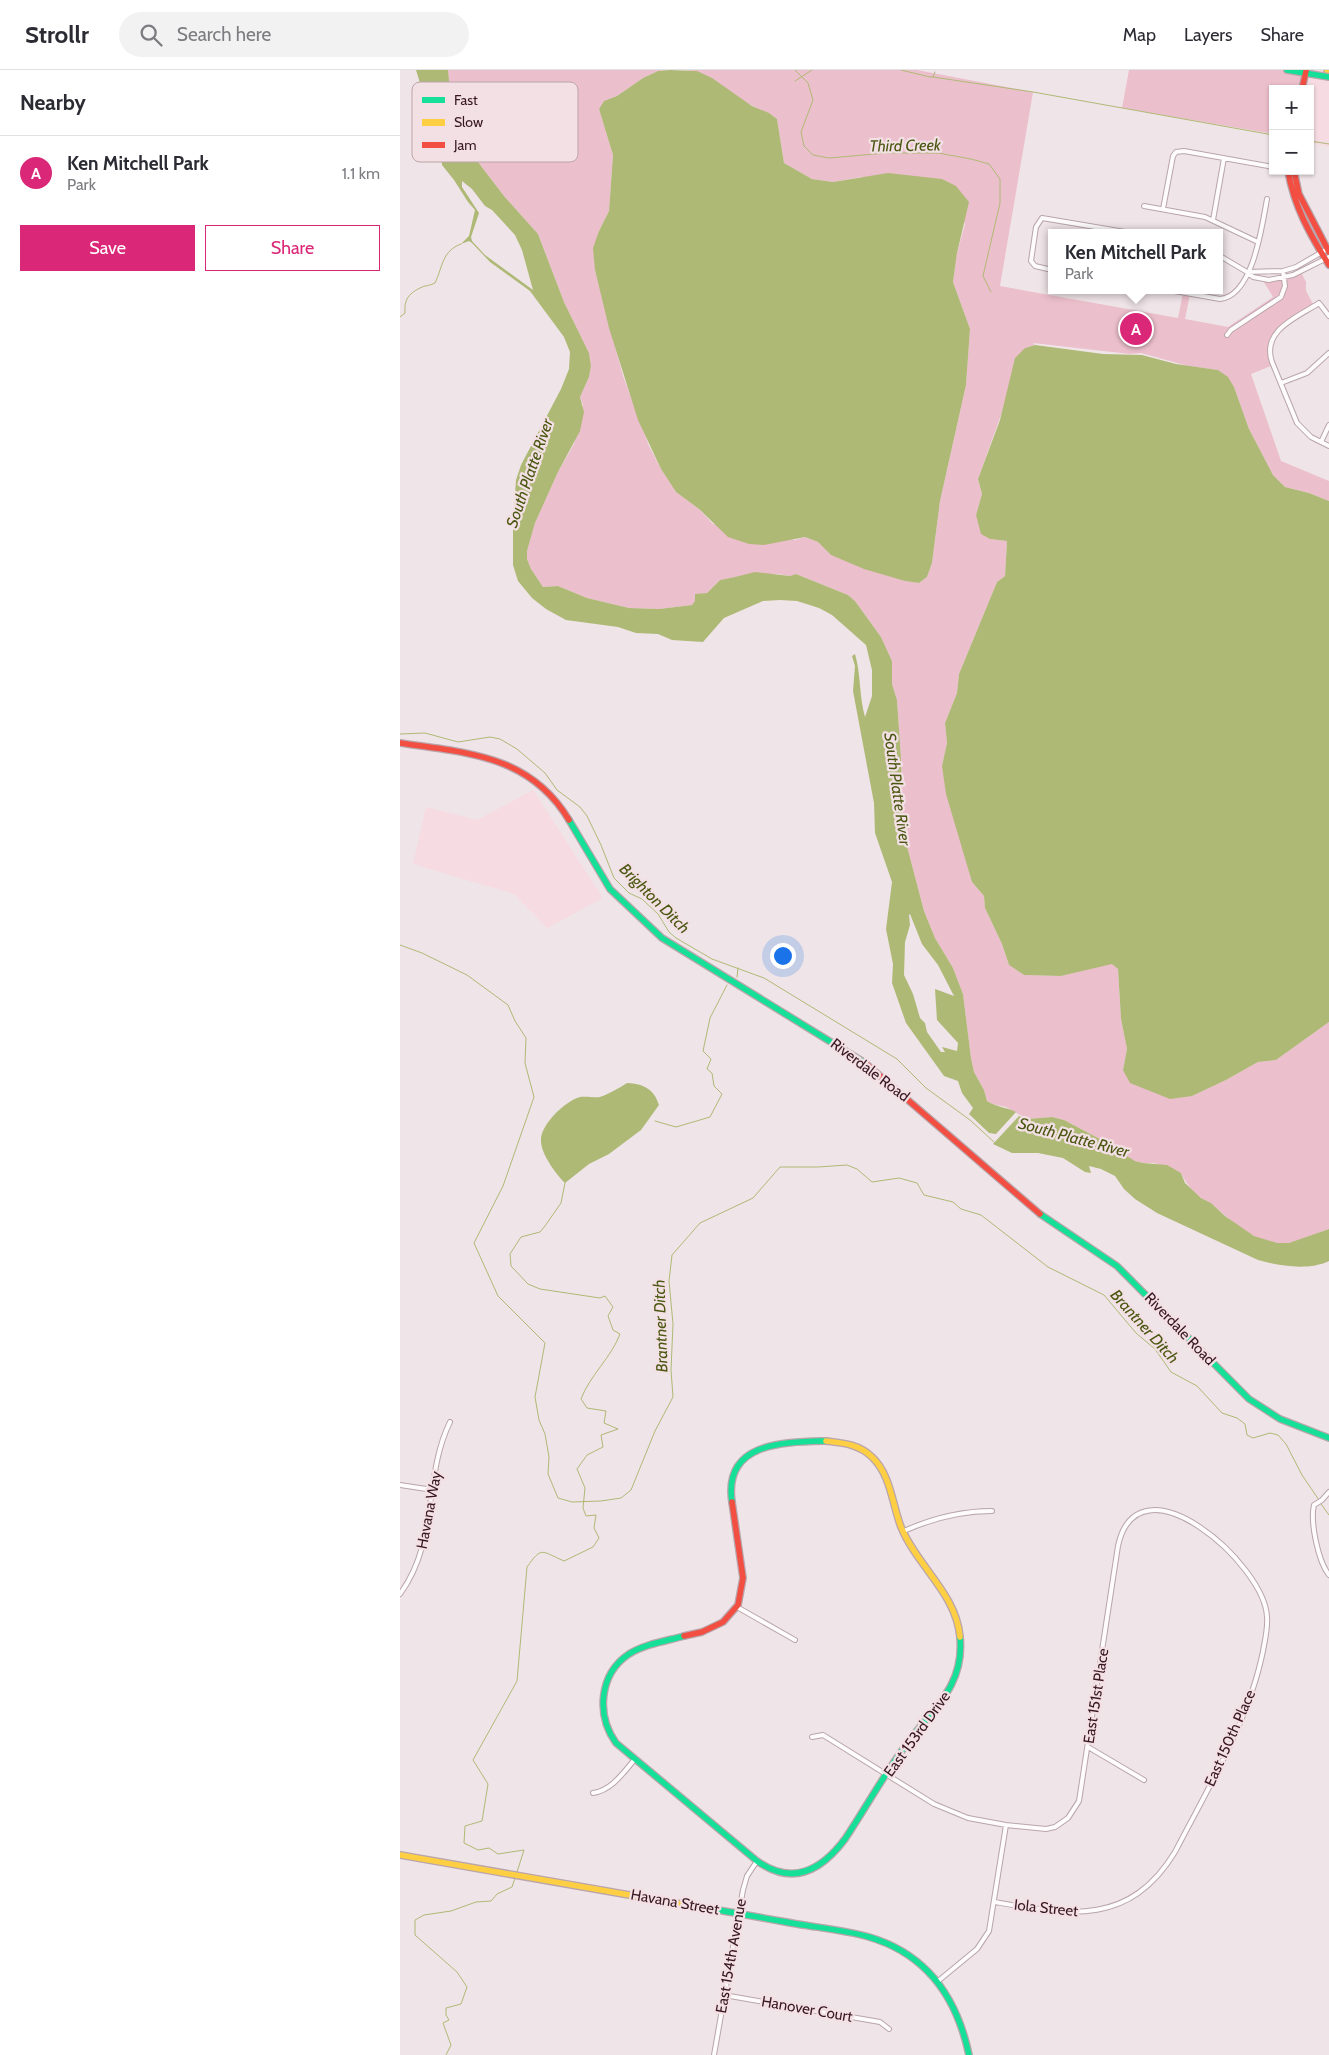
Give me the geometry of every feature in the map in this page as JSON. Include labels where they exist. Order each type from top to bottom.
[{"type":"street","points":[[1287,70],[1329,77]]},
{"type":"street","points":[[1303,85],[1305,72]]},
{"type":"street","points":[[1163,209],[1174,153],[1184,151],[1269,166]]},
{"type":"street","points":[[1213,220],[1224,158]]},
{"type":"street","points":[[1289,175],[1294,200],[1327,250]]},
{"type":"street","points":[[1295,175],[1299,194],[1327,250],[1329,266]]},
{"type":"street","points":[[1190,294],[1216,299],[1225,298],[1242,286],[1258,242],[1267,199]]},
{"type":"street","points":[[1144,206],[1205,217],[1258,242]]},
{"type":"street","points":[[1048,268],[1034,265],[1031,259],[1037,224],[1042,218],[1107,229]]},
{"type":"street","points":[[1247,272],[1283,271],[1296,267],[1327,250]]},
{"type":"street","points":[[1223,258],[1253,277],[1262,279],[1284,278],[1301,272],[1327,258]]},
{"type":"street","points":[[1227,336],[1231,330],[1281,296],[1284,289],[1283,271]]},
{"type":"street","points":[[1329,316],[1319,303],[1277,330],[1271,341],[1269,351],[1297,423],[1305,433],[1329,446]]},
{"type":"street","points":[[1280,383],[1307,373],[1329,353]]},
{"type":"street","points":[[1321,442],[1329,425]]},
{"type":"street","name":"Riverdale Road","points":[[400,743],[480,755],[509,765],[533,779],[565,813],[610,889],[662,938],[868,1065],[1044,1218],[1117,1266],[1228,1380],[1256,1405],[1280,1420],[1329,1438]]},
{"type":"street","name":"Havana Way","points":[[400,1594],[418,1561],[423,1545],[442,1442],[450,1422]]},
{"type":"street","name":"East 153rd Drive","points":[[737,1607],[743,1590],[743,1578],[730,1488],[734,1471],[743,1459],[762,1447],[832,1441],[858,1448],[870,1456],[886,1475],[904,1531],[913,1548],[946,1592],[953,1605],[960,1629],[960,1656],[957,1673],[948,1694],[909,1741],[840,1847],[823,1862],[809,1869],[789,1875],[775,1873],[757,1861]]},
{"type":"street","points":[[400,1485],[433,1490]]},
{"type":"street","points":[[1329,1492],[1314,1505],[1312,1521],[1322,1561],[1329,1575]]},
{"type":"street","points":[[904,1531],[927,1521],[953,1514],[992,1511]]},
{"type":"street","name":"East 151st Place","points":[[812,1737],[823,1736],[947,1810],[968,1818],[1006,1825],[1046,1829],[1068,1818],[1078,1801],[1120,1540],[1127,1526],[1140,1514],[1151,1511],[1168,1512],[1187,1518],[1202,1527],[1234,1556],[1256,1586],[1266,1606]]},
{"type":"street","name":"East 150th Place","points":[[1198,1809],[1236,1731],[1251,1695],[1264,1641],[1267,1622],[1266,1606]]},
{"type":"street","points":[[757,1861],[613,1739],[604,1717],[602,1704],[604,1691],[612,1671],[626,1655],[656,1642],[702,1633],[718,1626],[737,1607],[795,1640]]},
{"type":"street","points":[[1088,1747],[1144,1780]]},
{"type":"street","points":[[593,1793],[605,1790],[614,1783],[635,1759]]},
{"type":"street","name":"Iola Street","points":[[995,1902],[1044,1911],[1073,1913],[1099,1910],[1124,1901],[1146,1887],[1164,1869],[1198,1809]]},
{"type":"street","points":[[937,1982],[981,1945],[989,1931],[1006,1825]]},
{"type":"street","name":"Havana Street","points":[[400,1854],[739,1913],[879,1940],[910,1956],[937,1982],[954,2006],[960,2019],[969,2055]]},
{"type":"street","name":"East 154th Avenue","points":[[714,2055],[746,1880],[757,1861]]},
{"type":"street","name":"Hanover Court","points":[[724,1994],[880,2022],[888,2029]]},
{"type":"shaded area","points":[[448,70],[670,70],[658,71],[643,78],[617,96],[604,101],[599,109],[613,155],[609,211],[599,231],[595,270],[623,376],[649,446],[676,492],[699,509],[713,524],[795,540],[805,537],[818,542],[830,554],[905,581],[919,583],[927,577],[932,563],[940,501],[966,385],[970,329],[953,282],[957,253],[965,224],[942,179],[861,177],[833,182],[812,179],[784,163],[777,119],[744,101],[712,79],[685,70],[917,70],[1033,92],[1000,286],[1178,318],[1183,294],[1190,294],[1185,319],[1228,327],[1273,297],[1262,279],[1269,280],[1301,272],[1306,282],[1306,291],[1314,306],[1283,326],[1270,346],[1273,365],[1251,374],[1281,461],[1329,481],[1329,501],[1309,493],[1285,487],[1273,475],[1249,429],[1234,387],[1218,370],[1188,366],[1141,353],[1130,354],[1033,343],[1035,345],[1025,348],[978,479],[982,494],[976,515],[990,539],[1007,541],[1005,576],[997,582],[959,674],[957,693],[945,723],[947,743],[942,766],[972,882],[984,896],[985,908],[1002,944],[1009,965],[1024,975],[1061,976],[1112,963],[1118,969],[1121,1019],[1127,1049],[1123,1070],[1192,1096],[1258,1062],[1276,1060],[1329,1022],[1329,1229],[1299,1241],[1278,1244],[1267,1242],[1247,1232],[1212,1204],[1199,1197],[1181,1173],[1154,1163],[1135,1161],[1064,1120],[1051,1117],[1027,1119],[1006,1107],[987,1101],[984,1090],[974,1072],[963,994],[953,968],[935,938],[924,911],[903,831],[901,759],[897,700],[892,684],[892,661],[881,637],[855,601],[848,595],[796,574],[790,576],[778,574],[746,575],[720,580],[707,593],[701,594],[692,605],[659,609],[629,608],[587,598],[558,586],[543,587],[531,569],[527,559],[527,551],[535,523],[558,472],[574,444],[583,405],[580,397],[589,377],[591,366],[589,353],[564,302],[538,234],[504,196],[478,162],[578,162],[578,82],[449,82]]},
{"type":"shaded area","points":[[1129,70],[1287,70],[1305,73],[1303,85],[1269,85],[1269,133],[1122,108]]},
{"type":"shaded area","points":[[1306,70],[1329,70],[1329,147],[1314,144],[1314,85],[1303,85]]},
{"type":"shaded area","points":[[533,790],[603,898],[547,928],[514,894],[413,864],[426,807],[477,820]]},
{"type":"water","points":[[416,70],[448,70],[449,82],[420,82]]},
{"type":"water","points":[[658,71],[697,71],[712,78],[752,106],[769,113],[777,119],[784,163],[812,179],[833,182],[888,173],[942,179],[956,186],[969,202],[957,253],[953,282],[970,329],[966,385],[940,501],[932,563],[927,577],[919,583],[905,581],[864,569],[831,555],[818,542],[805,537],[764,545],[749,544],[728,537],[699,509],[676,492],[661,469],[638,420],[609,328],[595,270],[593,248],[609,211],[613,155],[599,109],[604,101],[617,96],[643,78]]},
{"type":"water","name":"South Platte River","points":[[442,162],[478,162],[504,196],[538,234],[564,302],[589,353],[591,366],[589,377],[580,397],[584,412],[580,431],[558,472],[535,523],[527,551],[527,559],[531,569],[543,587],[558,586],[587,598],[629,608],[659,609],[692,605],[695,601],[695,594],[707,593],[720,580],[755,572],[790,576],[796,574],[848,595],[855,601],[881,637],[892,661],[892,684],[897,700],[903,831],[924,911],[935,938],[953,968],[963,994],[974,1072],[984,1090],[987,1101],[1016,1112],[996,1134],[989,1133],[969,1114],[973,1108],[962,1093],[958,1081],[944,1076],[906,1023],[892,983],[893,964],[886,929],[892,882],[875,833],[874,803],[853,691],[855,666],[852,656],[855,654],[865,717],[872,696],[872,670],[866,645],[832,615],[819,608],[797,601],[763,601],[724,618],[703,642],[672,640],[658,634],[636,633],[618,627],[566,620],[546,609],[532,598],[518,581],[513,565],[516,480],[521,465],[561,389],[569,369],[570,352],[564,337],[530,291],[490,262],[472,243],[469,241],[461,244],[469,236],[475,210]],"holes":[[[462,181],[472,189],[485,206],[492,210],[515,235],[522,250],[533,290],[485,255],[472,241],[471,237],[479,213],[462,187]],[[910,914],[922,944],[938,965],[954,996],[935,989],[937,1020],[958,1043],[957,1051],[942,1047],[945,1052],[941,1052],[927,1032],[925,1023],[920,1018],[913,994],[904,975],[905,942],[910,925]]]},
{"type":"water","points":[[1035,345],[1103,354],[1142,355],[1176,364],[1218,370],[1228,377],[1234,387],[1249,429],[1273,475],[1285,487],[1309,493],[1329,501],[1329,1022],[1276,1060],[1258,1062],[1192,1096],[1170,1099],[1130,1083],[1123,1070],[1127,1049],[1121,1019],[1118,969],[1112,964],[1061,976],[1024,975],[1009,965],[1002,944],[985,908],[984,896],[972,882],[946,794],[942,766],[947,743],[945,723],[957,693],[959,674],[997,582],[1005,576],[1007,541],[990,539],[981,534],[976,515],[982,494],[978,479],[1000,420],[1015,358],[1025,348]]},
{"type":"water","points":[[627,1083],[647,1088],[654,1095],[659,1105],[641,1130],[609,1154],[589,1164],[565,1183],[553,1169],[543,1152],[542,1135],[549,1121],[554,1114],[574,1099],[580,1097],[600,1097]]},
{"type":"water","name":"South Platte River","points":[[1019,1116],[1027,1119],[1052,1117],[1064,1120],[1135,1161],[1167,1165],[1181,1173],[1185,1183],[1201,1198],[1211,1203],[1225,1216],[1254,1236],[1277,1243],[1289,1243],[1329,1229],[1329,1261],[1303,1267],[1284,1266],[1258,1260],[1157,1213],[1135,1199],[1124,1189],[1115,1176],[1101,1169],[1089,1166],[1091,1173],[1085,1172],[1063,1158],[1038,1153],[1012,1153],[993,1144]]},
{"type":"waterway","name":"Third Creek","points":[[795,70],[808,83],[813,100],[801,132],[804,146],[813,155],[829,158],[886,153],[938,153],[989,164],[1000,179],[1000,203],[983,276],[991,292]]},
{"type":"waterway","name":"Third Creek","points":[[795,81],[812,70]]},
{"type":"waterway","points":[[901,70],[930,77],[933,77],[935,72]]},
{"type":"waterway","points":[[933,77],[1033,92],[1269,134]]},
{"type":"waterway","points":[[1314,142],[1329,144]]},
{"type":"waterway","points":[[400,317],[405,313],[405,304],[410,295],[422,287],[435,283],[447,255],[461,244]]},
{"type":"waterway","name":"Brighton Ditch","points":[[400,734],[425,733],[458,742],[490,737],[500,739],[517,749],[545,773],[557,790],[580,807],[587,816],[601,845],[614,878],[629,893],[642,899],[658,914],[669,932],[676,938],[712,959],[764,978],[897,1059],[926,1088],[970,1120],[994,1142]]},
{"type":"waterway","name":"Brantner Ditch","points":[[400,945],[422,953],[467,975],[508,1005],[515,1021],[526,1038],[525,1063],[534,1097],[503,1186],[474,1243],[498,1296],[545,1343],[535,1397],[549,1457],[548,1474],[558,1498],[572,1502],[601,1501],[621,1498],[631,1490],[655,1431],[673,1397],[671,1370],[673,1324],[669,1281],[672,1255],[700,1223],[753,1198],[780,1167],[847,1165],[857,1169],[872,1182],[899,1178],[917,1183],[924,1195],[953,1202],[961,1209],[981,1215],[1048,1267],[1104,1295],[1136,1333],[1155,1349],[1171,1372],[1197,1386],[1222,1413],[1237,1418],[1245,1424],[1247,1435],[1253,1438],[1270,1433],[1278,1435],[1286,1444],[1302,1475],[1319,1500]]},
{"type":"waterway","name":"Brighton Ditch","points":[[737,977],[738,968]]},
{"type":"waterway","points":[[655,1121],[676,1127],[710,1117],[722,1094],[714,1086],[712,1073],[707,1069],[711,1059],[703,1051],[710,1018],[727,985]]},
{"type":"waterway","points":[[517,1872],[524,1850],[498,1854],[489,1848],[478,1850],[464,1843],[465,1826],[482,1821],[488,1784],[473,1760],[517,1681],[527,1567],[539,1553],[546,1553],[564,1561],[593,1547],[599,1538],[594,1528],[596,1515],[586,1516],[583,1508],[585,1488],[577,1469],[587,1455],[603,1447],[601,1435],[618,1429],[604,1423],[606,1411],[587,1408],[581,1399],[620,1334],[613,1330],[608,1316],[613,1307],[605,1296],[600,1298],[540,1289],[528,1284],[511,1266],[510,1254],[521,1237],[540,1232],[561,1203],[565,1183]]},
{"type":"waterway","name":"Brantner Ditch","points":[[1321,1504],[1329,1515]]},
{"type":"waterway","points":[[446,2055],[451,2045],[443,2023],[449,2020],[446,2015],[446,2008],[461,2004],[467,1987],[457,1972],[415,1935],[415,1920],[424,1915],[451,1911],[476,1902],[491,1901],[497,1894],[512,1887],[515,1878]]},
{"type":"traffic: fast","points":[[1287,70],[1329,77]]},
{"type":"traffic: fast","points":[[569,820],[610,889],[662,938],[865,1063]]},
{"type":"traffic: fast","points":[[1040,1214],[1117,1266],[1249,1399],[1280,1419],[1329,1438]]},
{"type":"traffic: fast","points":[[732,1502],[732,1482],[737,1467],[747,1457],[760,1449],[775,1445],[826,1441]]},
{"type":"traffic: fast","points":[[684,1636],[642,1648],[629,1654],[619,1662],[606,1684],[603,1708],[605,1720],[616,1743],[757,1861],[770,1869],[782,1873],[794,1873],[816,1867],[836,1850],[845,1839],[895,1760],[934,1711],[951,1685],[957,1671],[960,1655],[960,1637]]},
{"type":"traffic: fast","points":[[681,1904],[851,1933],[869,1937],[889,1945],[923,1967],[936,1981],[956,2015],[964,2034],[969,2055]]},
{"type":"traffic: slow","points":[[826,1441],[862,1449],[878,1464],[887,1481],[901,1527],[916,1554],[944,1593],[957,1621],[960,1637]]},
{"type":"traffic: slow","points":[[400,1855],[681,1904]]},
{"type":"traffic: jam","points":[[1303,85],[1306,71]]},
{"type":"traffic: jam","points":[[1289,175],[1294,196],[1304,220],[1315,243],[1329,265]]},
{"type":"traffic: jam","points":[[1295,175],[1299,194],[1329,252]]},
{"type":"traffic: jam","points":[[400,743],[473,755],[495,761],[516,770],[536,782],[553,798],[569,820]]},
{"type":"traffic: jam","points":[[865,1063],[1040,1214]]},
{"type":"traffic: jam","points":[[684,1636],[702,1632],[723,1622],[738,1605],[743,1578],[732,1502]]},
{"type":"place","name":"Ken Mitchell Park","points":[[1136,329]]}]
